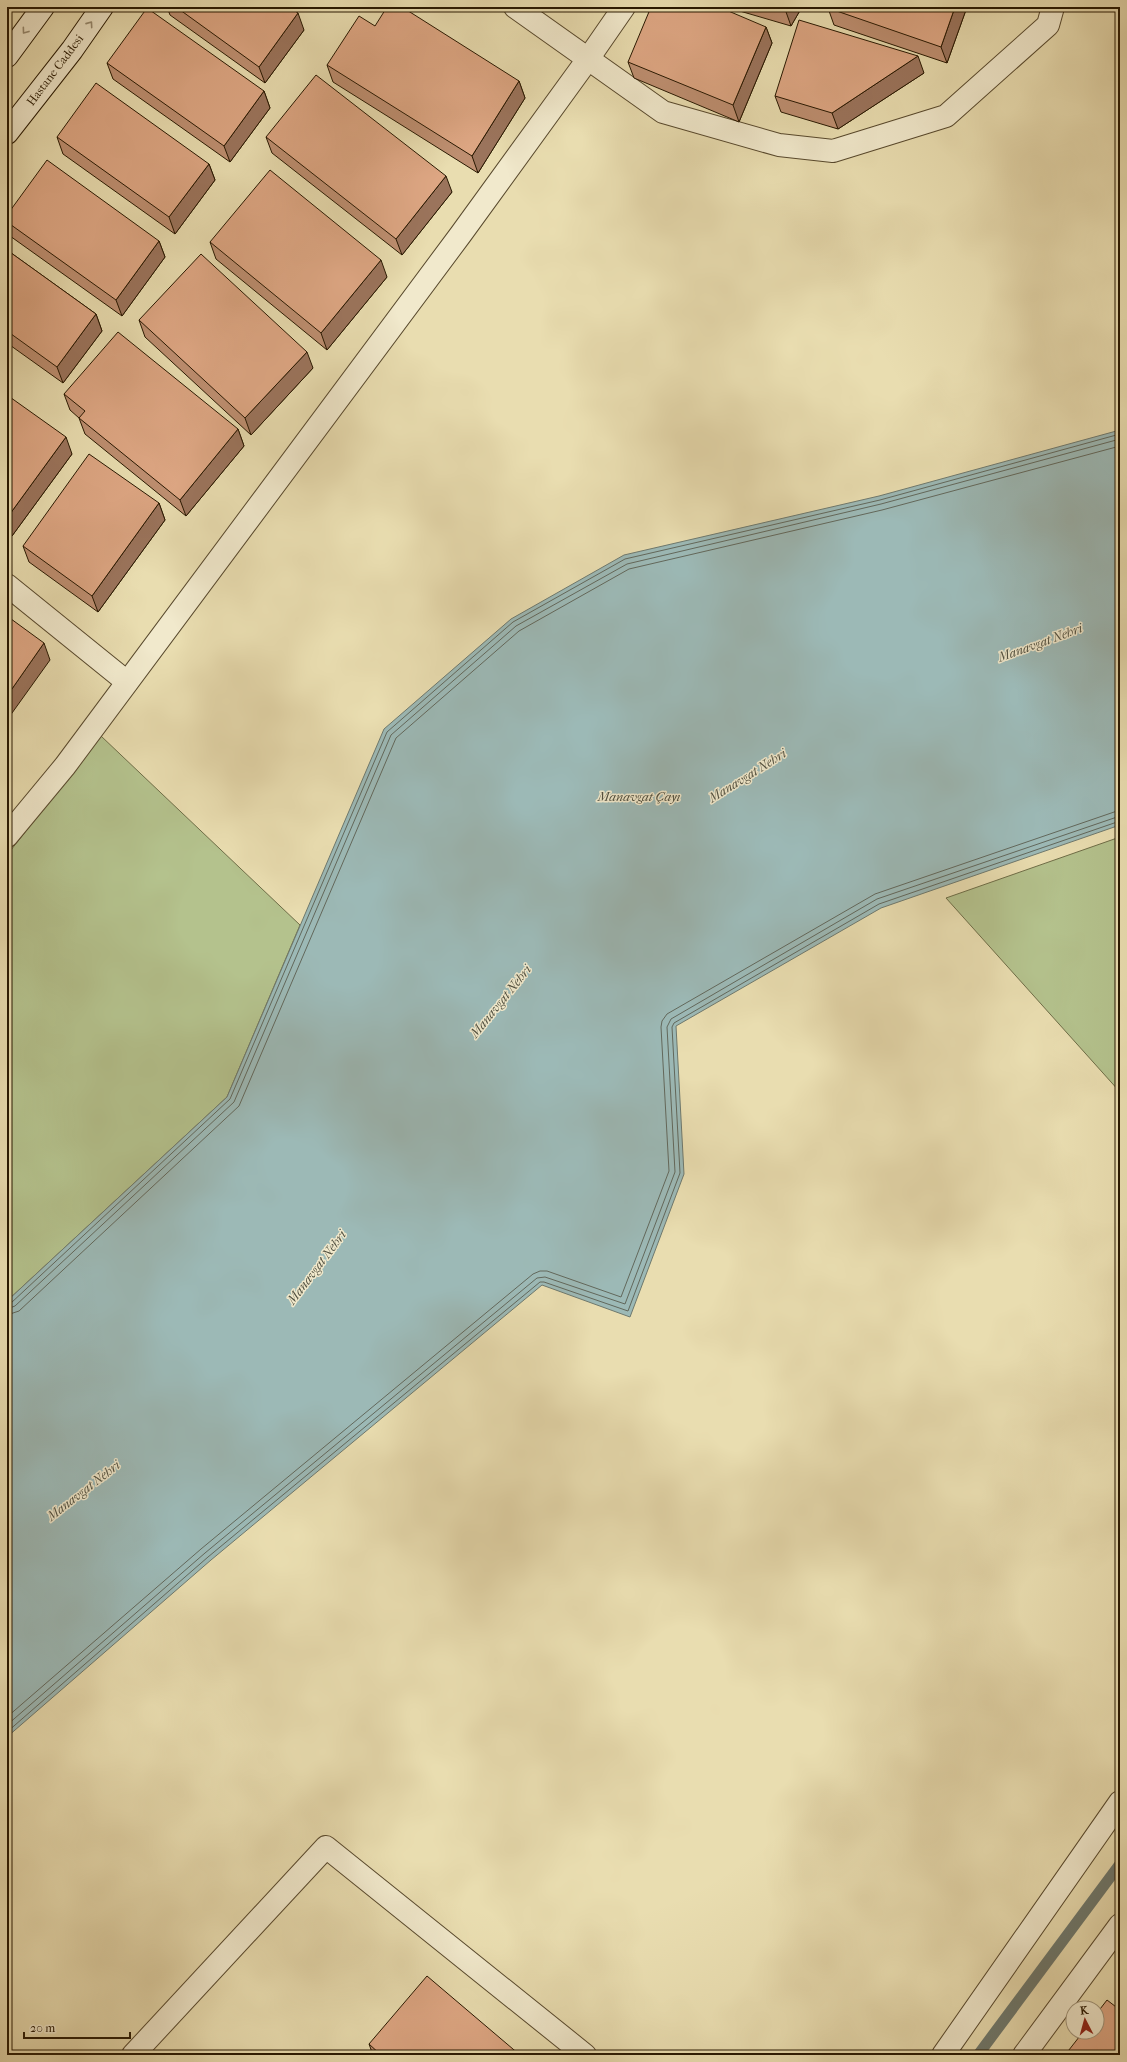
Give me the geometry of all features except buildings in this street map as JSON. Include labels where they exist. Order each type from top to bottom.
[{"type":"street","points":[[7,56],[43,7]]},
{"type":"street","name":"Hastane Caddesi","points":[[7,133],[72,50],[102,7]]},
{"type":"street","points":[[515,7],[663,112],[779,145],[833,151],[946,116],[1048,26],[1053,7]]},
{"type":"street","points":[[7,836],[64,766],[461,234],[624,7]]},
{"type":"street","points":[[7,585],[127,682]]},
{"type":"street","points":[[943,2055],[1120,1802]]},
{"type":"street","points":[[133,2055],[326,1847],[575,2052]]},
{"type":"street","points":[[1024,2055],[1120,1925]]},
{"type":"green space","points":[[101,736],[300,925],[227,1097],[7,1301],[7,855]]},
{"type":"green space","points":[[1120,837],[1120,1092],[946,898]]},
{"type":"water","name":"Manavgat Çayı","points":[[1120,430],[1120,825],[881,908],[676,1026],[684,1174],[630,1317],[542,1285],[211,1560],[7,1737],[7,1301],[227,1097],[384,729],[511,619],[624,555],[879,496]]},
{"type":"waterway","points":[[978,2055],[1120,1864]]},
{"type":"water label","name":"Manavgat Nehri","points":[[1040,642]]},
{"type":"water label","name":"Manavgat Nehri","points":[[747,775]]},
{"type":"water label","name":"Manavgat Nehri","points":[[500,1001]]},
{"type":"water label","name":"Manavgat Nehri","points":[[316,1267]]},
{"type":"water label","name":"Manavgat Nehri","points":[[83,1490]]}]
